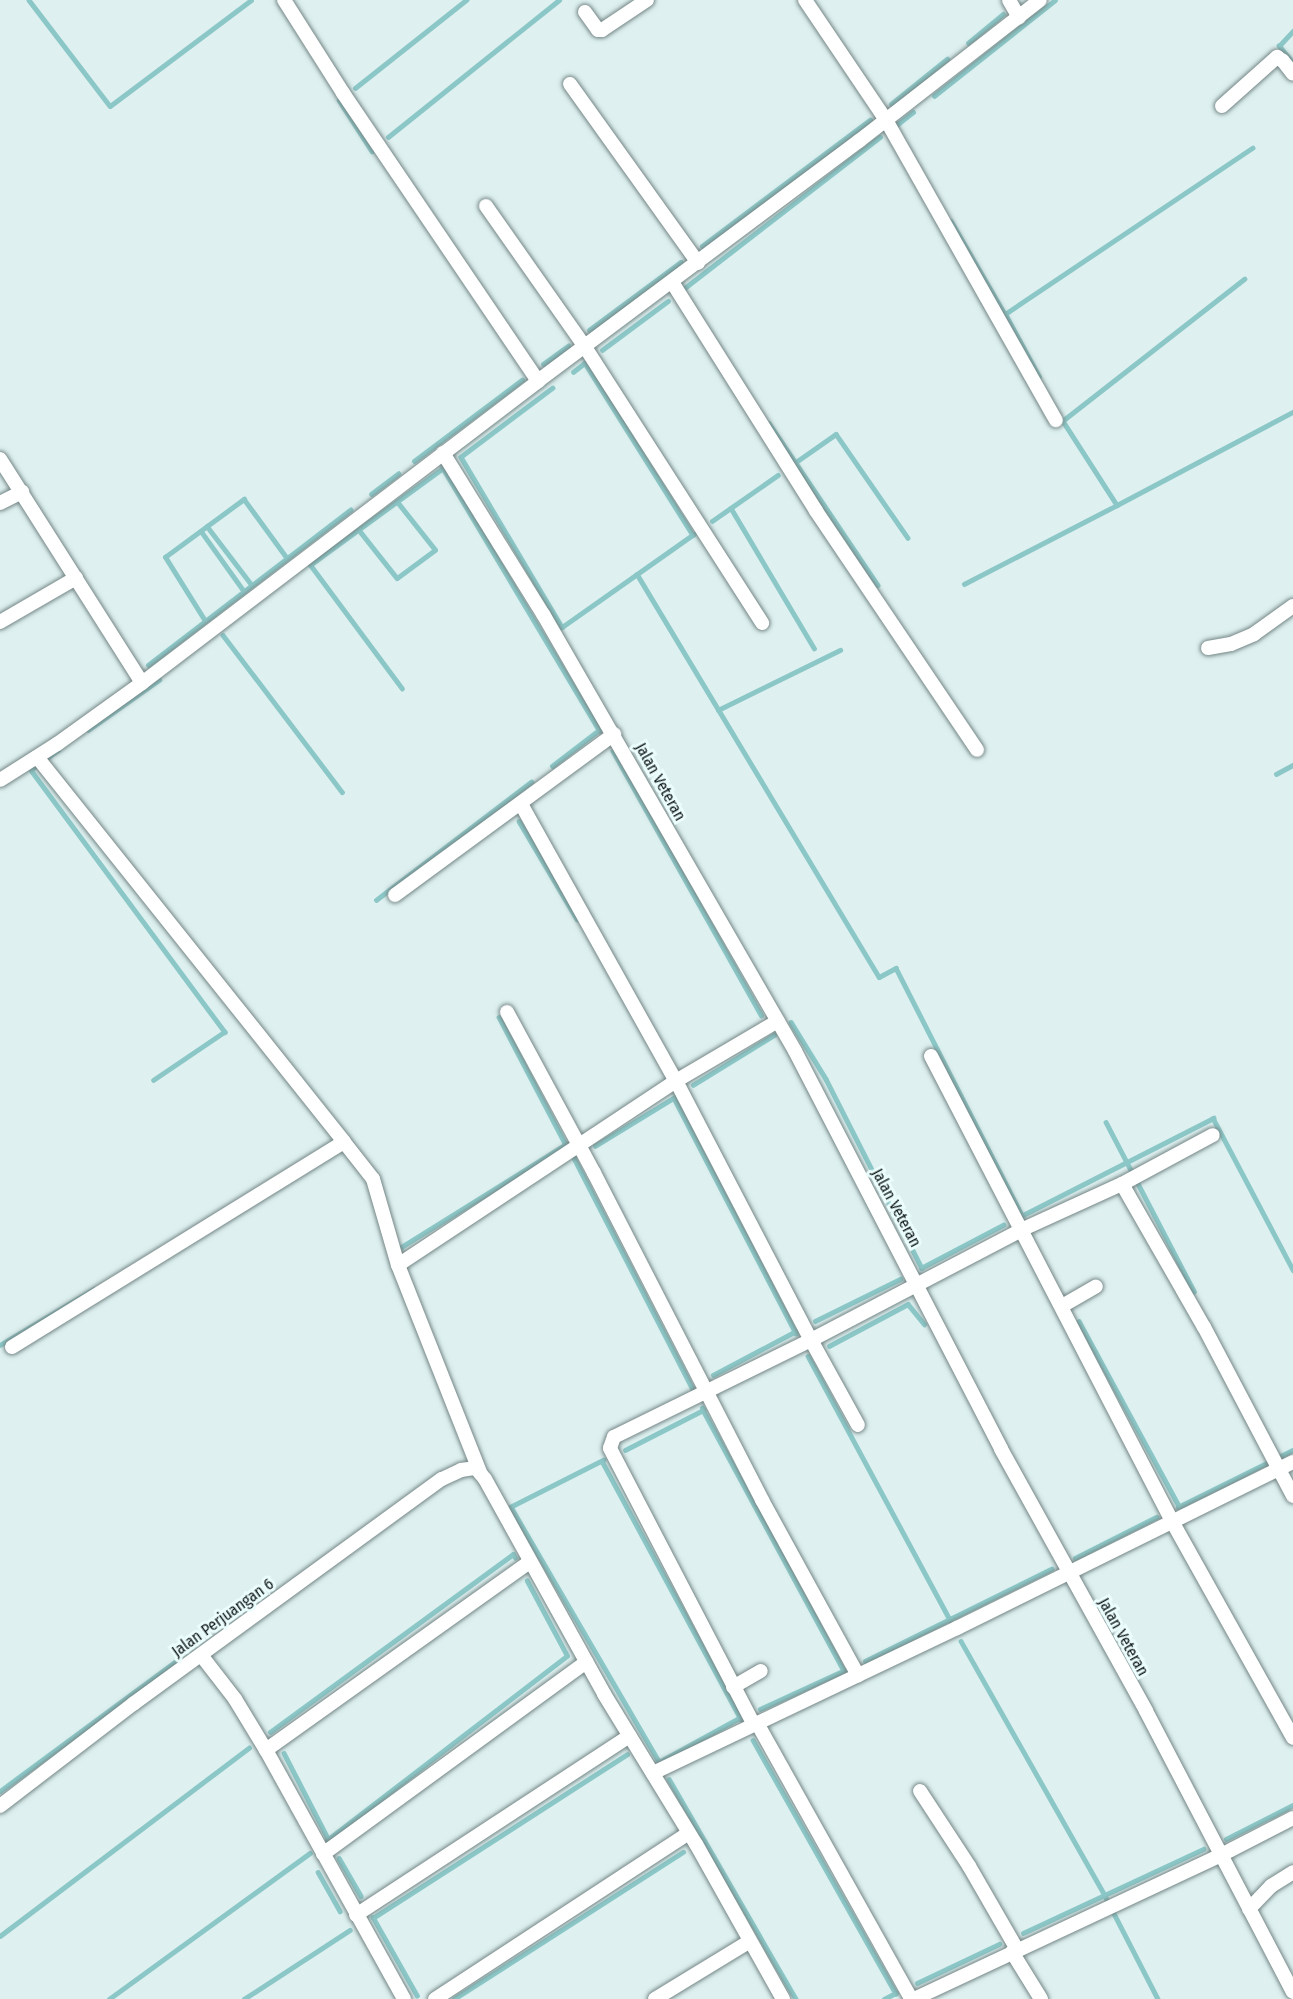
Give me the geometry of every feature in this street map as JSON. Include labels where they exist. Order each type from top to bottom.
[{"type":"street","points":[[284,0],[343,93],[538,381]]},
{"type":"street","points":[[585,12],[598,30],[602,30],[647,0]]},
{"type":"street","points":[[805,0],[886,120],[1056,420]]},
{"type":"street","points":[[1009,0],[1019,16]]},
{"type":"street","points":[[0,780],[37,757],[142,683],[538,381],[698,263],[1040,0]]},
{"type":"street","points":[[1222,106],[1277,57],[1293,74]]},
{"type":"street","points":[[570,84],[698,263]]},
{"type":"street","points":[[486,206],[585,347],[762,623]]},
{"type":"street","points":[[672,282],[816,511],[976,750]]},
{"type":"street","name":"Jalan Veteran","points":[[443,453],[614,734],[778,1021],[1293,1992]]},
{"type":"street","points":[[0,459],[142,683]]},
{"type":"street","points":[[0,503],[22,492]]},
{"type":"street","points":[[0,622],[76,578]]},
{"type":"street","points":[[1208,648],[1231,644],[1254,634],[1293,606]]},
{"type":"street","points":[[395,895],[614,734]]},
{"type":"street","points":[[37,757],[373,1179],[398,1265],[475,1469],[586,1662],[689,1833],[783,1999]]},
{"type":"street","points":[[521,804],[676,1082],[858,1425]]},
{"type":"street","points":[[507,1012],[579,1145],[762,1500],[858,1675]]},
{"type":"street","points":[[398,1265],[676,1082],[778,1021]]},
{"type":"street","points":[[931,1056],[1173,1523],[1293,1738]]},
{"type":"street","points":[[1213,1135],[1122,1184],[1021,1230],[811,1340],[614,1437],[610,1448],[734,1687],[912,1999],[1221,1855],[1293,1818]]},
{"type":"street","points":[[12,1347],[344,1142]]},
{"type":"street","points":[[1122,1184],[1204,1327],[1293,1496]]},
{"type":"street","points":[[1062,1306],[1096,1287]]},
{"type":"street","points":[[653,1773],[1173,1523],[1293,1462]]},
{"type":"street","name":"Jalan Perjuangan 6","points":[[0,1806],[201,1655],[442,1479],[475,1469]]},
{"type":"street","points":[[266,1750],[530,1562]]},
{"type":"street","points":[[201,1655],[235,1699],[266,1750],[404,1999]]},
{"type":"street","points":[[322,1854],[586,1662]]},
{"type":"street","points":[[734,1687],[761,1671]]},
{"type":"street","points":[[356,1915],[630,1736]]},
{"type":"street","points":[[920,1791],[969,1866],[1041,1999]]},
{"type":"street","points":[[435,1999],[689,1833]]},
{"type":"street","points":[[1249,1909],[1271,1886],[1293,1872]]},
{"type":"street","points":[[655,1999],[750,1941]]},
{"type":"waterway","points":[[29,0],[110,106],[251,0]]},
{"type":"waterway","points":[[355,88],[466,0]]},
{"type":"waterway","points":[[388,137],[559,0]]},
{"type":"waterway","points":[[934,96],[1055,0]]},
{"type":"waterway","points":[[968,43],[1003,14]]},
{"type":"waterway","points":[[1290,60],[1279,46],[1293,31]]},
{"type":"waterway","points":[[891,104],[947,59]]},
{"type":"waterway","points":[[339,100],[372,151]]},
{"type":"waterway","points":[[894,127],[913,112]]},
{"type":"waterway","points":[[702,246],[870,120]]},
{"type":"waterway","points":[[682,290],[880,137]]},
{"type":"waterway","points":[[1039,377],[1005,314],[1252,148]]},
{"type":"waterway","points":[[951,221],[1005,314]]},
{"type":"waterway","points":[[589,330],[681,262]]},
{"type":"waterway","points":[[1245,279],[1063,421],[1117,505],[1293,412]]},
{"type":"waterway","points":[[602,350],[668,301]]},
{"type":"waterway","points":[[543,364],[568,346]]},
{"type":"waterway","points":[[573,372],[586,362]]},
{"type":"waterway","points":[[585,363],[693,535]]},
{"type":"waterway","points":[[414,461],[522,380]]},
{"type":"waterway","points":[[553,388],[461,457],[562,627],[694,534]]},
{"type":"waterway","points":[[769,423],[878,585]]},
{"type":"waterway","points":[[793,464],[836,434],[908,538]]},
{"type":"waterway","points":[[402,689],[310,565],[443,468],[600,731]]},
{"type":"waterway","points":[[371,494],[398,474]]},
{"type":"waterway","points":[[712,521],[778,475]]},
{"type":"waterway","points":[[205,621],[165,557],[244,499],[287,558]]},
{"type":"waterway","points":[[359,530],[397,578],[435,550],[397,502]]},
{"type":"waterway","points":[[964,584],[1117,505]]},
{"type":"waterway","points":[[731,508],[814,648]]},
{"type":"waterway","points":[[148,665],[350,510]]},
{"type":"waterway","points":[[207,526],[252,585]]},
{"type":"waterway","points":[[201,531],[244,591]]},
{"type":"waterway","points":[[637,574],[879,977],[896,968],[1022,1215]]},
{"type":"waterway","points":[[223,635],[342,792]]},
{"type":"waterway","points":[[718,710],[840,650]]},
{"type":"waterway","points":[[88,730],[159,680]]},
{"type":"waterway","points":[[552,766],[599,730]]},
{"type":"waterway","points":[[59,750],[31,770],[225,1032],[154,1080]]},
{"type":"waterway","points":[[613,751],[761,1015]]},
{"type":"waterway","points":[[1276,774],[1293,765]]},
{"type":"waterway","points":[[376,900],[531,782]]},
{"type":"waterway","points":[[519,821],[577,919]]},
{"type":"waterway","points":[[499,1017],[566,1145]]},
{"type":"waterway","points":[[791,1022],[826,1079],[922,1268]]},
{"type":"waterway","points":[[693,1085],[774,1035]]},
{"type":"waterway","points":[[595,1146],[675,1097]]},
{"type":"waterway","points":[[674,1098],[796,1333]]},
{"type":"waterway","points":[[1021,1216],[1213,1118],[1293,1270]]},
{"type":"waterway","points":[[1106,1122],[1194,1291]]},
{"type":"waterway","points":[[395,1251],[566,1144]]},
{"type":"waterway","points":[[574,1158],[692,1388]]},
{"type":"waterway","points":[[921,1268],[1003,1225]]},
{"type":"waterway","points":[[815,1321],[900,1279]]},
{"type":"waterway","points":[[0,1345],[94,1289]]},
{"type":"waterway","points":[[829,1346],[908,1304],[924,1324]]},
{"type":"waterway","points":[[1079,1321],[1179,1506]]},
{"type":"waterway","points":[[713,1375],[796,1331]]},
{"type":"waterway","points":[[808,1356],[950,1620]]},
{"type":"waterway","points":[[625,1450],[703,1410],[702,1408]]},
{"type":"waterway","points":[[703,1410],[844,1671]]},
{"type":"waterway","points":[[1178,1507],[1293,1450]]},
{"type":"waterway","points":[[604,1460],[511,1507],[660,1763]]},
{"type":"waterway","points":[[602,1461],[741,1719]]},
{"type":"waterway","points":[[1075,1558],[1156,1517]]},
{"type":"waterway","points":[[270,1732],[513,1554],[515,1557]]},
{"type":"waterway","points":[[865,1661],[1051,1569]]},
{"type":"waterway","points":[[327,1840],[567,1656],[527,1581]]},
{"type":"waterway","points":[[961,1641],[1104,1894],[1158,1999]]},
{"type":"waterway","points":[[0,1791],[175,1662]]},
{"type":"waterway","points":[[760,1709],[845,1670]]},
{"type":"waterway","points":[[659,1762],[741,1717]]},
{"type":"waterway","points":[[753,1740],[896,1994]]},
{"type":"waterway","points":[[0,1936],[249,1748]]},
{"type":"waterway","points":[[284,1753],[329,1840]]},
{"type":"waterway","points":[[373,1918],[627,1754]]},
{"type":"waterway","points":[[669,1779],[796,1999]]},
{"type":"waterway","points":[[1226,1839],[1293,1805]]},
{"type":"waterway","points":[[1023,1933],[1203,1849]]},
{"type":"waterway","points":[[454,1999],[683,1852]]},
{"type":"waterway","points":[[109,1999],[310,1853]]},
{"type":"waterway","points":[[339,1858],[361,1896]]},
{"type":"waterway","points":[[318,1872],[340,1911]]},
{"type":"waterway","points":[[373,1917],[417,1995]]},
{"type":"waterway","points":[[244,1999],[350,1930]]},
{"type":"waterway","points":[[917,1983],[999,1944]]},
{"type":"waterway","points":[[884,1999],[896,1993]]}]
